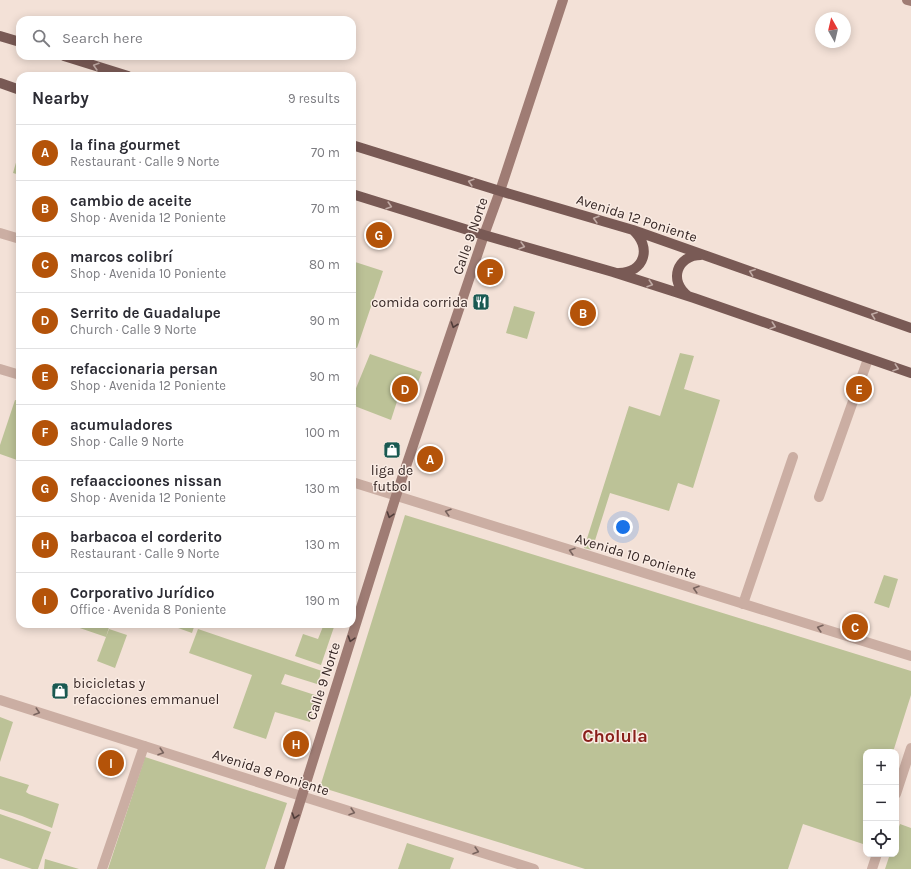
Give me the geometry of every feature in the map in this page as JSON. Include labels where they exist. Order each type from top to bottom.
[{"type":"main road","points":[[0,36],[16,41]]},
{"type":"main road","points":[[77,60],[115,72]]},
{"type":"main road","points":[[0,83],[16,89]]},
{"type":"main road","name":"Avenida 12 Poniente","points":[[356,146],[633,230],[911,328]]},
{"type":"main road","points":[[356,195],[484,236],[613,272],[694,298],[911,374]]},
{"type":"main road","points":[[613,272],[628,272],[634,269],[643,257],[643,242],[639,235],[633,230]]},
{"type":"main road","points":[[694,298],[681,290],[677,276],[678,269],[687,258],[693,255],[700,254],[707,256]]},
{"type":"street","name":"Calle 9 Norte","points":[[356,622],[396,496],[500,191],[563,0]]},
{"type":"street","points":[[907,0],[911,1]]},
{"type":"street","points":[[0,233],[16,238]]},
{"type":"street","points":[[819,497],[868,358]]},
{"type":"street","points":[[0,369],[16,374]]},
{"type":"street","points":[[743,604],[794,457]]},
{"type":"street","name":"Avenida 10 Poniente","points":[[356,483],[911,656]]},
{"type":"street","name":"Calle 9 Norte","points":[[279,869],[354,628]]},
{"type":"street","name":"Avenida 8 Poniente","points":[[0,700],[534,869]]},
{"type":"street","points":[[102,869],[144,746]]},
{"type":"street","points":[[899,785],[911,748]]},
{"type":"street","points":[[872,869],[876,857]]},
{"type":"green space","points":[[16,162],[16,174],[13,173]]},
{"type":"green space","points":[[356,262],[383,271],[356,348]]},
{"type":"green space","points":[[514,306],[535,312],[527,339],[506,333]]},
{"type":"green space","points":[[680,353],[694,356],[684,389],[720,400],[693,488],[678,483],[669,511],[610,493],[592,550],[584,548],[629,406],[660,416]]},
{"type":"green space","points":[[370,354],[422,372],[415,390],[402,386],[391,420],[356,407],[356,388]]},
{"type":"green space","points":[[16,400],[16,460],[0,454],[0,445]]},
{"type":"green space","points":[[405,515],[911,671],[911,695],[894,749],[863,749],[863,844],[803,824],[788,869],[585,869],[320,787]]},
{"type":"green space","points":[[884,575],[898,579],[889,608],[874,603]]},
{"type":"green space","points":[[80,628],[109,628],[106,637]]},
{"type":"green space","points":[[178,628],[194,628],[192,633]]},
{"type":"green space","points":[[322,628],[334,628],[321,665],[295,656],[303,634],[318,639]]},
{"type":"green space","points":[[109,629],[127,635],[115,668],[97,661]]},
{"type":"green space","points":[[198,629],[322,671],[317,684],[285,674],[281,684],[318,696],[310,722],[275,712],[266,739],[233,728],[252,675],[189,653]]},
{"type":"green space","points":[[0,717],[13,722],[0,762]]},
{"type":"green space","points":[[145,757],[287,803],[265,869],[108,869]]},
{"type":"green space","points":[[0,776],[29,785],[26,792],[29,794],[59,804],[52,828],[0,809]]},
{"type":"green space","points":[[0,814],[51,832],[38,869],[32,869],[0,858]]},
{"type":"green space","points":[[900,824],[911,828],[911,869],[885,869],[889,857],[899,857]]},
{"type":"green space","points":[[407,843],[454,858],[450,869],[398,869]]},
{"type":"green space","points":[[45,859],[79,869],[44,869]]},
{"type":"place","name":"refaaccioones nissan","points":[[379,235]]},
{"type":"place","name":"acumuladores","points":[[490,272]]},
{"type":"place","name":"comida corrida","points":[[481,302]]},
{"type":"place","name":"cambio de aceite","points":[[583,313]]},
{"type":"place","name":"Serrito de Guadalupe","points":[[405,389]]},
{"type":"place","name":"refaccionaria persan","points":[[859,389]]},
{"type":"place","name":"liga de futbol","points":[[392,450]]},
{"type":"place","name":"la fina gourmet","points":[[430,459]]},
{"type":"place","name":"marcos colibrí","points":[[855,627]]},
{"type":"place","name":"bicicletas y refacciones emmanuel","points":[[60,691]]},
{"type":"place","name":"barbacoa el corderito","points":[[296,744]]},
{"type":"place","name":"Corporativo Jurídico","points":[[111,763]]},
{"type":"district","name":"Cholula","points":[[615,736]]}]
